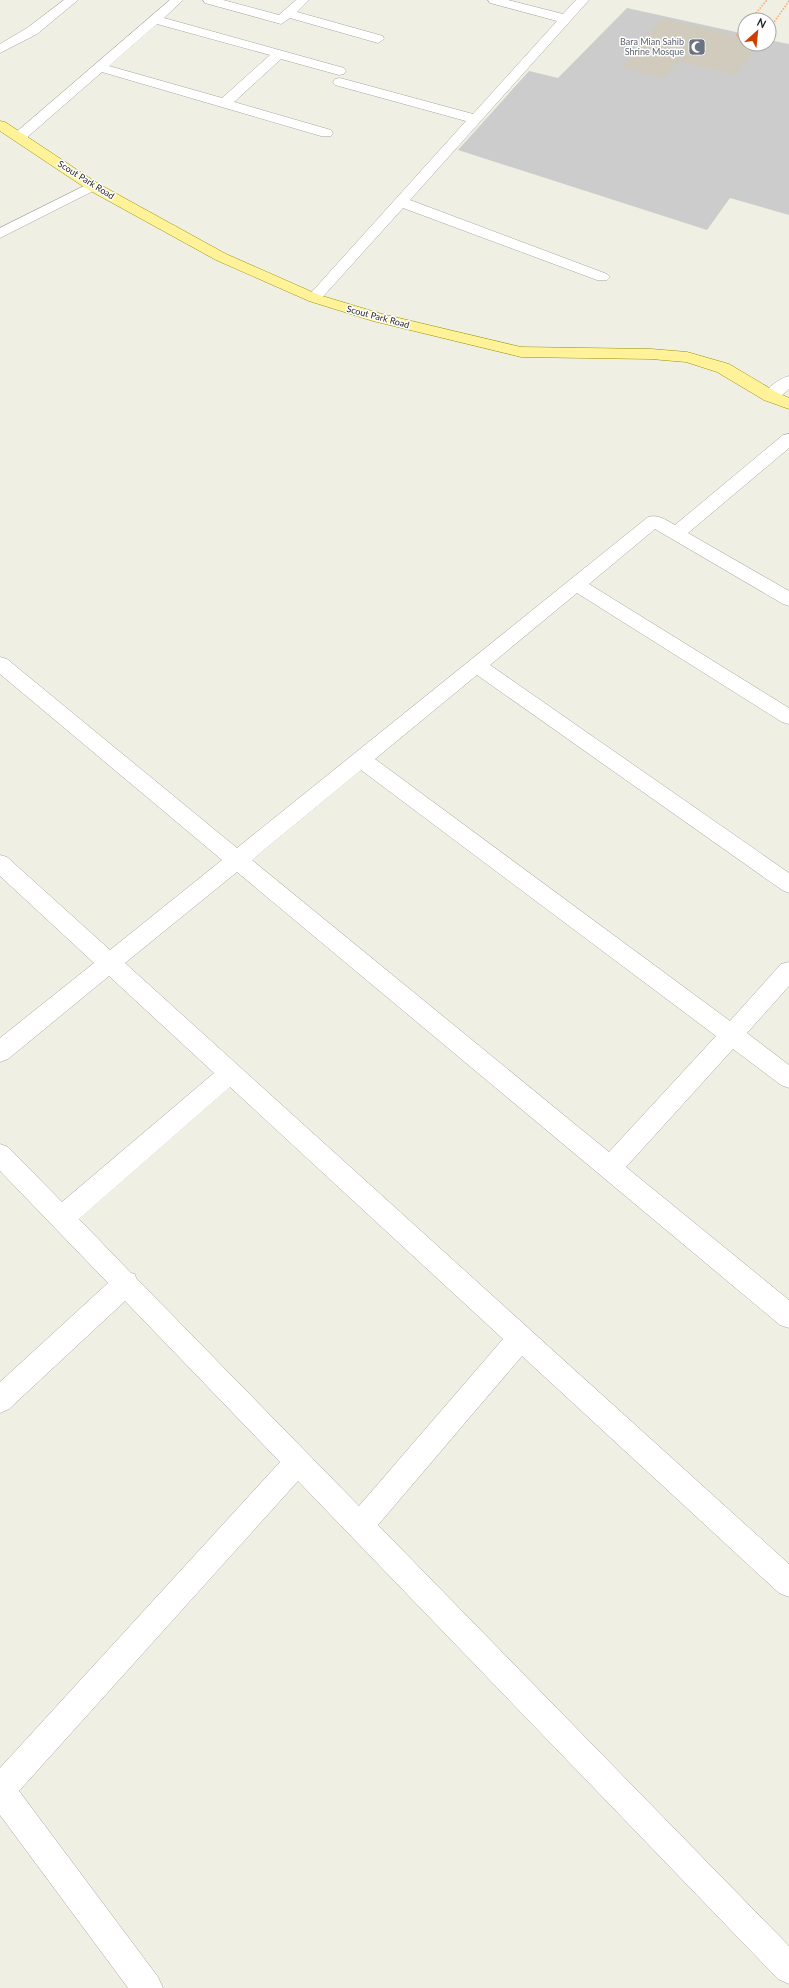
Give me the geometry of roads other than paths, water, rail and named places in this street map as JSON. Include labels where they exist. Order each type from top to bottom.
[{"type":"main road","name":"Scout Park Road","points":[[0,125],[92,186],[221,257],[314,298],[378,318],[521,352],[652,354],[687,357],[723,368],[770,396],[789,404]]},
{"type":"street","points":[[0,49],[32,31],[72,0]]},
{"type":"street","points":[[19,137],[177,0]]},
{"type":"street","points":[[209,0],[281,20],[303,0]]},
{"type":"street","points":[[494,0],[566,19]]},
{"type":"street","points":[[314,298],[583,0]]},
{"type":"street","points":[[288,14],[378,39]]},
{"type":"street","points":[[155,19],[279,54],[340,77],[474,119]]},
{"type":"street","points":[[224,103],[279,54]]},
{"type":"street","points":[[100,67],[326,133]]},
{"type":"street","points":[[0,234],[92,186]]},
{"type":"street","points":[[401,202],[602,277]]},
{"type":"street","points":[[770,396],[789,381]]},
{"type":"street","points":[[676,534],[789,439]]},
{"type":"street","points":[[0,1052],[654,521],[789,599]]},
{"type":"street","points":[[576,584],[789,717]]},
{"type":"street","points":[[0,664],[789,1316]]},
{"type":"street","points":[[476,665],[789,884]]},
{"type":"street","points":[[361,758],[789,1078]]},
{"type":"street","points":[[0,863],[789,1583]]},
{"type":"street","points":[[610,1168],[789,971]]},
{"type":"street","points":[[62,1218],[230,1073]]},
{"type":"street","points":[[0,1154],[789,1968]]},
{"type":"street","points":[[0,1400],[126,1283]]},
{"type":"street","points":[[360,1525],[520,1338]]},
{"type":"street","points":[[147,1988],[0,1790],[298,1461]]},
{"type":"place","name":"Bara Mian Sahib Shrine Mosque","points":[[697,47]]}]
